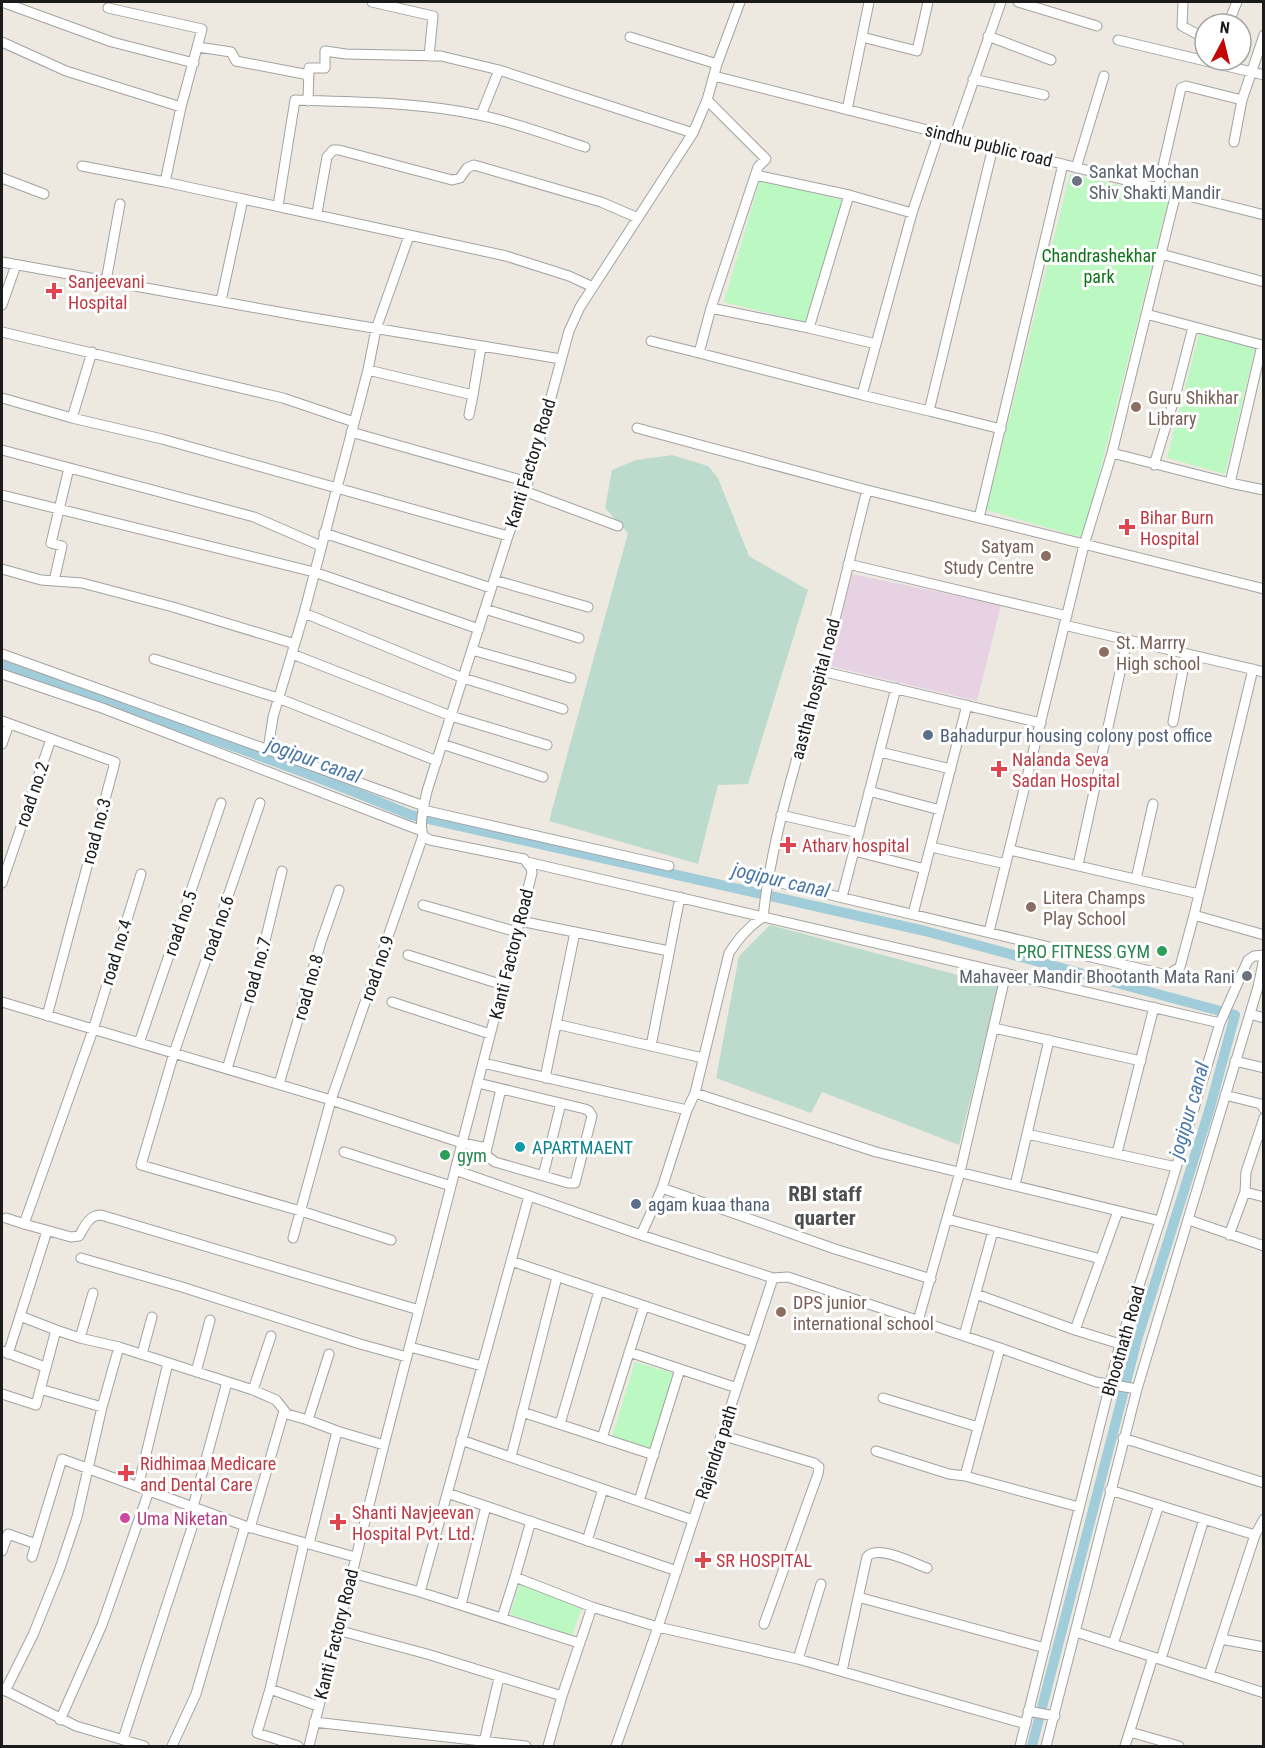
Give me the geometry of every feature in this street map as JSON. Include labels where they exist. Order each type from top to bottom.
[{"type":"street","points":[[2,2],[112,42],[194,63]]},
{"type":"street","points":[[372,2],[433,16],[429,56]]},
{"type":"street","name":"Kanti Factory Road","points":[[309,1746],[351,1573],[532,873],[527,862],[518,858],[430,840],[422,832],[424,810],[442,744],[508,536],[526,487],[569,331],[580,307],[693,133],[707,100],[717,64],[740,2]]},
{"type":"street","points":[[847,110],[869,2]]},
{"type":"street","points":[[862,36],[917,51],[928,2]]},
{"type":"street","points":[[954,137],[1000,2]]},
{"type":"street","points":[[1018,2],[1097,26]]},
{"type":"street","points":[[1183,2],[1182,26],[1193,32]]},
{"type":"street","points":[[108,8],[202,29],[181,106],[165,182]]},
{"type":"street","points":[[1253,66],[1263,35]]},
{"type":"street","points":[[988,36],[1051,60]]},
{"type":"street","points":[[630,37],[717,64]]},
{"type":"street","points":[[1118,40],[1193,58]]},
{"type":"street","points":[[2,42],[66,70],[181,106]]},
{"type":"street","points":[[198,47],[231,52],[236,61],[309,75]]},
{"type":"street","points":[[308,101],[309,68],[325,68],[325,51],[346,54],[441,56],[498,70],[693,133]]},
{"type":"street","points":[[481,115],[498,70]]},
{"type":"street","points":[[1234,142],[1242,100],[1251,72],[1263,75]]},
{"type":"street","name":"sindhu public road","points":[[714,76],[1263,215]]},
{"type":"street","points":[[1076,168],[1104,76]]},
{"type":"street","points":[[973,79],[1044,95]]},
{"type":"street","points":[[1158,188],[1182,87],[1186,86],[1242,100]]},
{"type":"street","points":[[278,206],[295,100],[419,106],[481,115],[585,147]]},
{"type":"street","points":[[699,353],[711,308],[759,167],[766,159],[707,100]]},
{"type":"street","points":[[862,395],[912,213],[939,133]]},
{"type":"street","points":[[929,411],[993,147]]},
{"type":"street","points":[[317,213],[327,157],[333,150],[339,150],[452,180],[459,178],[467,168],[474,165],[601,201],[638,218]]},
{"type":"street","points":[[979,518],[1063,164]]},
{"type":"street","points":[[82,166],[317,213],[409,236],[447,242],[506,256],[569,276],[593,287]]},
{"type":"street","points":[[756,176],[849,195],[912,213]]},
{"type":"street","points":[[2,178],[44,194]]},
{"type":"street","points":[[989,932],[1084,545],[1112,453],[1176,193]]},
{"type":"street","points":[[809,328],[849,195]]},
{"type":"street","points":[[221,302],[243,199]]},
{"type":"street","points":[[106,281],[120,204]]},
{"type":"street","points":[[268,750],[273,717],[304,613],[368,370],[376,329],[409,236]]},
{"type":"street","points":[[1161,254],[1263,282]]},
{"type":"street","points":[[2,262],[376,329],[561,359]]},
{"type":"street","points":[[2,305],[16,265]]},
{"type":"street","points":[[711,308],[809,328],[876,345]]},
{"type":"street","points":[[1146,314],[1193,327],[1262,341],[1230,483]]},
{"type":"street","points":[[1154,465],[1193,327]]},
{"type":"street","points":[[2,332],[284,398],[354,422]]},
{"type":"street","points":[[651,341],[1001,429]]},
{"type":"street","points":[[469,415],[481,347]]},
{"type":"street","points":[[72,418],[92,352]]},
{"type":"street","points":[[368,370],[473,395]]},
{"type":"street","points":[[2,399],[162,439],[508,536]]},
{"type":"street","points":[[637,428],[867,490],[1263,589]]},
{"type":"street","points":[[351,432],[526,487],[618,526]]},
{"type":"street","points":[[2,450],[254,517],[321,546]]},
{"type":"street","points":[[1112,453],[1263,490]]},
{"type":"street","points":[[54,581],[62,546],[51,543],[69,468]]},
{"type":"street","name":"aastha hospital road","points":[[764,912],[767,884],[781,815],[867,490]]},
{"type":"street","points":[[2,495],[314,572],[479,629]]},
{"type":"street","points":[[324,533],[493,584],[588,607]]},
{"type":"street","points":[[848,564],[1066,621],[1127,640],[1263,672]]},
{"type":"street","points":[[2,569],[41,580],[82,583],[173,607],[295,644]]},
{"type":"street","points":[[485,609],[579,638]]},
{"type":"street","points":[[304,613],[463,678],[563,709]]},
{"type":"street","points":[[1078,865],[1127,640]]},
{"type":"street","points":[[472,650],[571,678]]},
{"type":"street","points":[[2,654],[268,750],[424,810],[669,866]]},
{"type":"street","points":[[292,654],[451,716],[548,745]]},
{"type":"street","points":[[1173,722],[1186,654]]},
{"type":"street","points":[[154,659],[278,698],[437,761]]},
{"type":"street","points":[[767,884],[842,897],[1167,975],[1180,967],[1253,669]]},
{"type":"street","points":[[821,670],[1041,723]]},
{"type":"street","points":[[2,674],[102,708],[422,832]]},
{"type":"street","points":[[842,897],[896,688]]},
{"type":"street","points":[[913,914],[967,705]]},
{"type":"street","points":[[2,744],[5,722]]},
{"type":"street","name":"road no.3","points":[[5,722],[115,762],[47,1016]]},
{"type":"street","name":"road no.2","points":[[2,883],[51,739]]},
{"type":"street","points":[[442,744],[543,777]]},
{"type":"street","points":[[880,752],[951,769]]},
{"type":"street","points":[[869,791],[940,810]]},
{"type":"street","name":"road no.5","points":[[139,1043],[221,803]]},
{"type":"street","name":"road no.6","points":[[260,803],[174,1053],[141,1165],[299,1211]]},
{"type":"street","points":[[1136,879],[1153,804]]},
{"type":"street","points":[[781,815],[859,833]]},
{"type":"street","name":"road no.9","points":[[293,1238],[332,1100],[422,832]]},
{"type":"street","points":[[931,847],[1006,864]]},
{"type":"street","points":[[1010,850],[1199,894]]},
{"type":"street","points":[[854,851],[925,869]]},
{"type":"street","points":[[527,862],[680,897],[764,912],[1006,973],[1154,1007],[1222,1019]]},
{"type":"street","name":"road no.7","points":[[227,1069],[264,945],[282,871]]},
{"type":"street","name":"road no.4","points":[[24,1224],[93,1030],[141,874]]},
{"type":"street","name":"road no.8","points":[[279,1084],[321,942],[339,890]]},
{"type":"street","points":[[651,1046],[680,897]]},
{"type":"street","points":[[423,905],[516,932]]},
{"type":"street","points":[[641,1235],[662,1188],[687,1110],[695,1093],[729,953],[738,938],[764,912]]},
{"type":"street","points":[[1194,915],[1263,935]]},
{"type":"street","points":[[519,921],[669,951]]},
{"type":"street","points":[[545,1078],[575,932]]},
{"type":"street","points":[[408,955],[503,985]]},
{"type":"street","name":"Bhootnath Road","points":[[1020,1746],[1078,1507],[1112,1384],[1120,1344],[1222,1019],[1248,960],[1254,956],[1263,957],[1250,1014],[1189,1220],[1133,1388],[1076,1632],[1052,1716],[1046,1746]]},
{"type":"street","points":[[918,1320],[960,1172],[1006,973]]},
{"type":"street","points":[[2,1002],[332,1100],[462,1143],[487,1148]]},
{"type":"street","points":[[392,1002],[490,1034]]},
{"type":"street","points":[[1117,1153],[1154,1007]]},
{"type":"street","points":[[1250,1014],[1263,1018]]},
{"type":"street","points":[[556,1024],[703,1058]]},
{"type":"street","points":[[994,1028],[1141,1061]]},
{"type":"street","points":[[1016,1185],[1049,1040]]},
{"type":"street","points":[[1235,1061],[1263,1068]]},
{"type":"street","points":[[483,1063],[687,1110]]},
{"type":"street","points":[[477,1083],[561,1103],[589,1111],[592,1116],[577,1180],[572,1184],[495,1162],[487,1156],[501,1089]]},
{"type":"street","points":[[695,1093],[876,1152],[1160,1221]]},
{"type":"street","points":[[1225,1095],[1261,1104],[1263,1109]]},
{"type":"street","points":[[543,1176],[561,1103]]},
{"type":"street","points":[[1229,1234],[1245,1192],[1246,1172],[1263,1118]]},
{"type":"street","points":[[1027,1134],[1176,1167]]},
{"type":"street","points":[[344,1152],[451,1186]]},
{"type":"street","points":[[455,1170],[641,1235],[773,1278],[788,1277],[1096,1382],[1133,1388]]},
{"type":"street","points":[[662,1188],[835,1250],[931,1279]]},
{"type":"street","points":[[1245,1192],[1263,1197]]},
{"type":"street","points":[[420,1592],[529,1196]]},
{"type":"street","points":[[299,1211],[391,1240]]},
{"type":"street","points":[[1075,1330],[1118,1211]]},
{"type":"street","points":[[6,1218],[70,1237],[79,1236],[89,1219],[95,1215],[101,1215],[419,1310]]},
{"type":"street","points":[[947,1219],[1101,1259]]},
{"type":"street","points":[[1189,1220],[1263,1246]]},
{"type":"street","points":[[45,1367],[5,1353],[20,1316],[47,1231]]},
{"type":"street","points":[[964,1336],[993,1231]]},
{"type":"street","points":[[81,1258],[407,1357]]},
{"type":"street","points":[[511,1261],[752,1342]]},
{"type":"street","points":[[511,1457],[557,1277]]},
{"type":"street","name":"Rajendra path","points":[[616,1746],[677,1571],[773,1278]]},
{"type":"street","points":[[560,1424],[599,1291]]},
{"type":"street","points":[[80,1338],[93,1293]]},
{"type":"street","points":[[976,1294],[1120,1344]]},
{"type":"street","points":[[602,1438],[644,1306]]},
{"type":"street","points":[[20,1316],[80,1338],[119,1347],[253,1390],[276,1400],[286,1414],[384,1445]]},
{"type":"street","points":[[142,1354],[152,1317]]},
{"type":"street","points":[[196,1372],[210,1320]]},
{"type":"street","points":[[2,1394],[36,1405],[56,1330]]},
{"type":"street","points":[[253,1390],[271,1336]]},
{"type":"street","points":[[119,1347],[102,1407],[77,1517],[60,1568],[33,1635],[3,1690],[60,1720],[92,1732],[144,1746]]},
{"type":"street","points":[[410,1347],[482,1366]]},
{"type":"street","points":[[964,1476],[1000,1348]]},
{"type":"street","points":[[629,1352],[737,1388]]},
{"type":"street","points":[[308,1420],[329,1354]]},
{"type":"street","points":[[138,1487],[168,1363]]},
{"type":"street","points":[[639,1501],[680,1369]]},
{"type":"street","points":[[123,1739],[196,1508],[227,1383]]},
{"type":"street","points":[[40,1389],[102,1407]]},
{"type":"street","points":[[883,1398],[978,1427]]},
{"type":"street","points":[[172,1746],[196,1694],[284,1411]]},
{"type":"street","points":[[522,1412],[654,1455]]},
{"type":"street","points":[[298,1746],[257,1733],[338,1431]]},
{"type":"street","points":[[721,1436],[814,1463],[819,1467],[764,1624]]},
{"type":"street","points":[[1123,1438],[1263,1484]]},
{"type":"street","points":[[461,1440],[693,1520]]},
{"type":"street","points":[[876,1451],[949,1474],[1078,1507]]},
{"type":"street","points":[[32,1557],[62,1459],[248,1527],[356,1557]]},
{"type":"street","points":[[587,1540],[603,1489]]},
{"type":"street","points":[[1110,1490],[1255,1535]]},
{"type":"street","points":[[60,1720],[102,1625],[149,1491]]},
{"type":"street","points":[[447,1493],[677,1571]]},
{"type":"street","points":[[1113,1644],[1159,1505]]},
{"type":"street","points":[[461,1605],[486,1506]]},
{"type":"street","points":[[1125,1746],[1204,1519]]},
{"type":"street","points":[[1209,1675],[1255,1535],[1263,1519]]},
{"type":"street","points":[[502,1618],[531,1521]]},
{"type":"street","points":[[2,1551],[8,1534],[36,1544]]},
{"type":"street","points":[[842,1671],[867,1557],[870,1553],[895,1556],[927,1568]]},
{"type":"street","points":[[351,1573],[420,1592],[579,1643]]},
{"type":"street","points":[[515,1576],[592,1607],[658,1627],[798,1659],[1026,1724]]},
{"type":"street","points":[[798,1659],[821,1584]]},
{"type":"street","points":[[858,1597],[1045,1648]]},
{"type":"street","points":[[548,1746],[561,1696],[592,1607]]},
{"type":"street","points":[[337,1630],[427,1654],[561,1696]]},
{"type":"street","points":[[1076,1632],[1263,1693]]},
{"type":"street","points":[[1221,1639],[1263,1647]]},
{"type":"street","points":[[484,1742],[499,1677]]},
{"type":"street","points":[[270,1689],[318,1706]]},
{"type":"street","points":[[1030,1712],[1052,1716]]},
{"type":"street","points":[[314,1722],[526,1746]]},
{"type":"street","points":[[1130,1732],[1179,1746]]},
{"type":"shaded area","points":[[852,574],[1001,605],[977,701],[830,666]]},
{"type":"green space","name":"Chandrashekhar park","points":[[1070,174],[1169,197],[1083,538],[986,510]]},
{"type":"green space","points":[[760,180],[846,201],[809,323],[724,302]]},
{"type":"green space","points":[[1199,334],[1255,348],[1225,474],[1167,458]]},
{"type":"green space","points":[[672,455],[708,466],[718,478],[749,556],[808,590],[748,784],[718,785],[698,864],[549,821],[628,533],[605,508],[612,470],[636,460]]},
{"type":"green space","points":[[770,925],[999,986],[959,1145],[822,1092],[811,1113],[716,1078],[739,956]]},
{"type":"green space","points":[[635,1362],[676,1374],[654,1449],[612,1437]]},
{"type":"green space","points":[[520,1583],[583,1604],[572,1636],[510,1614]]},
{"type":"waterway","name":"jogipur canal","points":[[2,665],[259,756],[411,815],[925,931],[1235,1015],[1209,1111],[1137,1340],[1032,1746]]},
{"type":"place","name":"Sankat Mochan Shiv Shakti Mandir","points":[[1077,181]]},
{"type":"place","name":"Sanjeevani Hospital","points":[[54,291]]},
{"type":"place","name":"Guru Shikhar Library","points":[[1136,407]]},
{"type":"place","name":"Bihar Burn Hospital","points":[[1127,527]]},
{"type":"place","name":"Satyam Study Centre","points":[[1046,556]]},
{"type":"place","name":"St. Marrry High school","points":[[1104,652]]},
{"type":"place","name":"Bahadurpur housing colony post office","points":[[928,735]]},
{"type":"place","name":"Nalanda Seva Sadan Hospital","points":[[999,769]]},
{"type":"place","name":"Atharv hospital","points":[[788,845]]},
{"type":"place","name":"Litera Champs Play School","points":[[1031,907]]},
{"type":"place","name":"PRO FITNESS GYM","points":[[1162,951]]},
{"type":"place","name":"Mahaveer Mandir Bhootanth Mata Rani","points":[[1247,976]]},
{"type":"place","name":"APARTMAENT","points":[[520,1147]]},
{"type":"place","name":"gym","points":[[445,1155]]},
{"type":"place","name":"agam kuaa thana","points":[[636,1204]]},
{"type":"place","name":"DPS junior international school","points":[[781,1312]]},
{"type":"place","name":"Ridhimaa Medicare and Dental Care","points":[[126,1473]]},
{"type":"place","name":"Uma Niketan","points":[[125,1518]]},
{"type":"place","name":"Shanti Navjeevan Hospital Pvt. Ltd.","points":[[338,1522]]},
{"type":"place","name":"SR HOSPITAL","points":[[703,1560]]},
{"type":"district","name":"RBI staff quarter","points":[[825,1206]]}]
